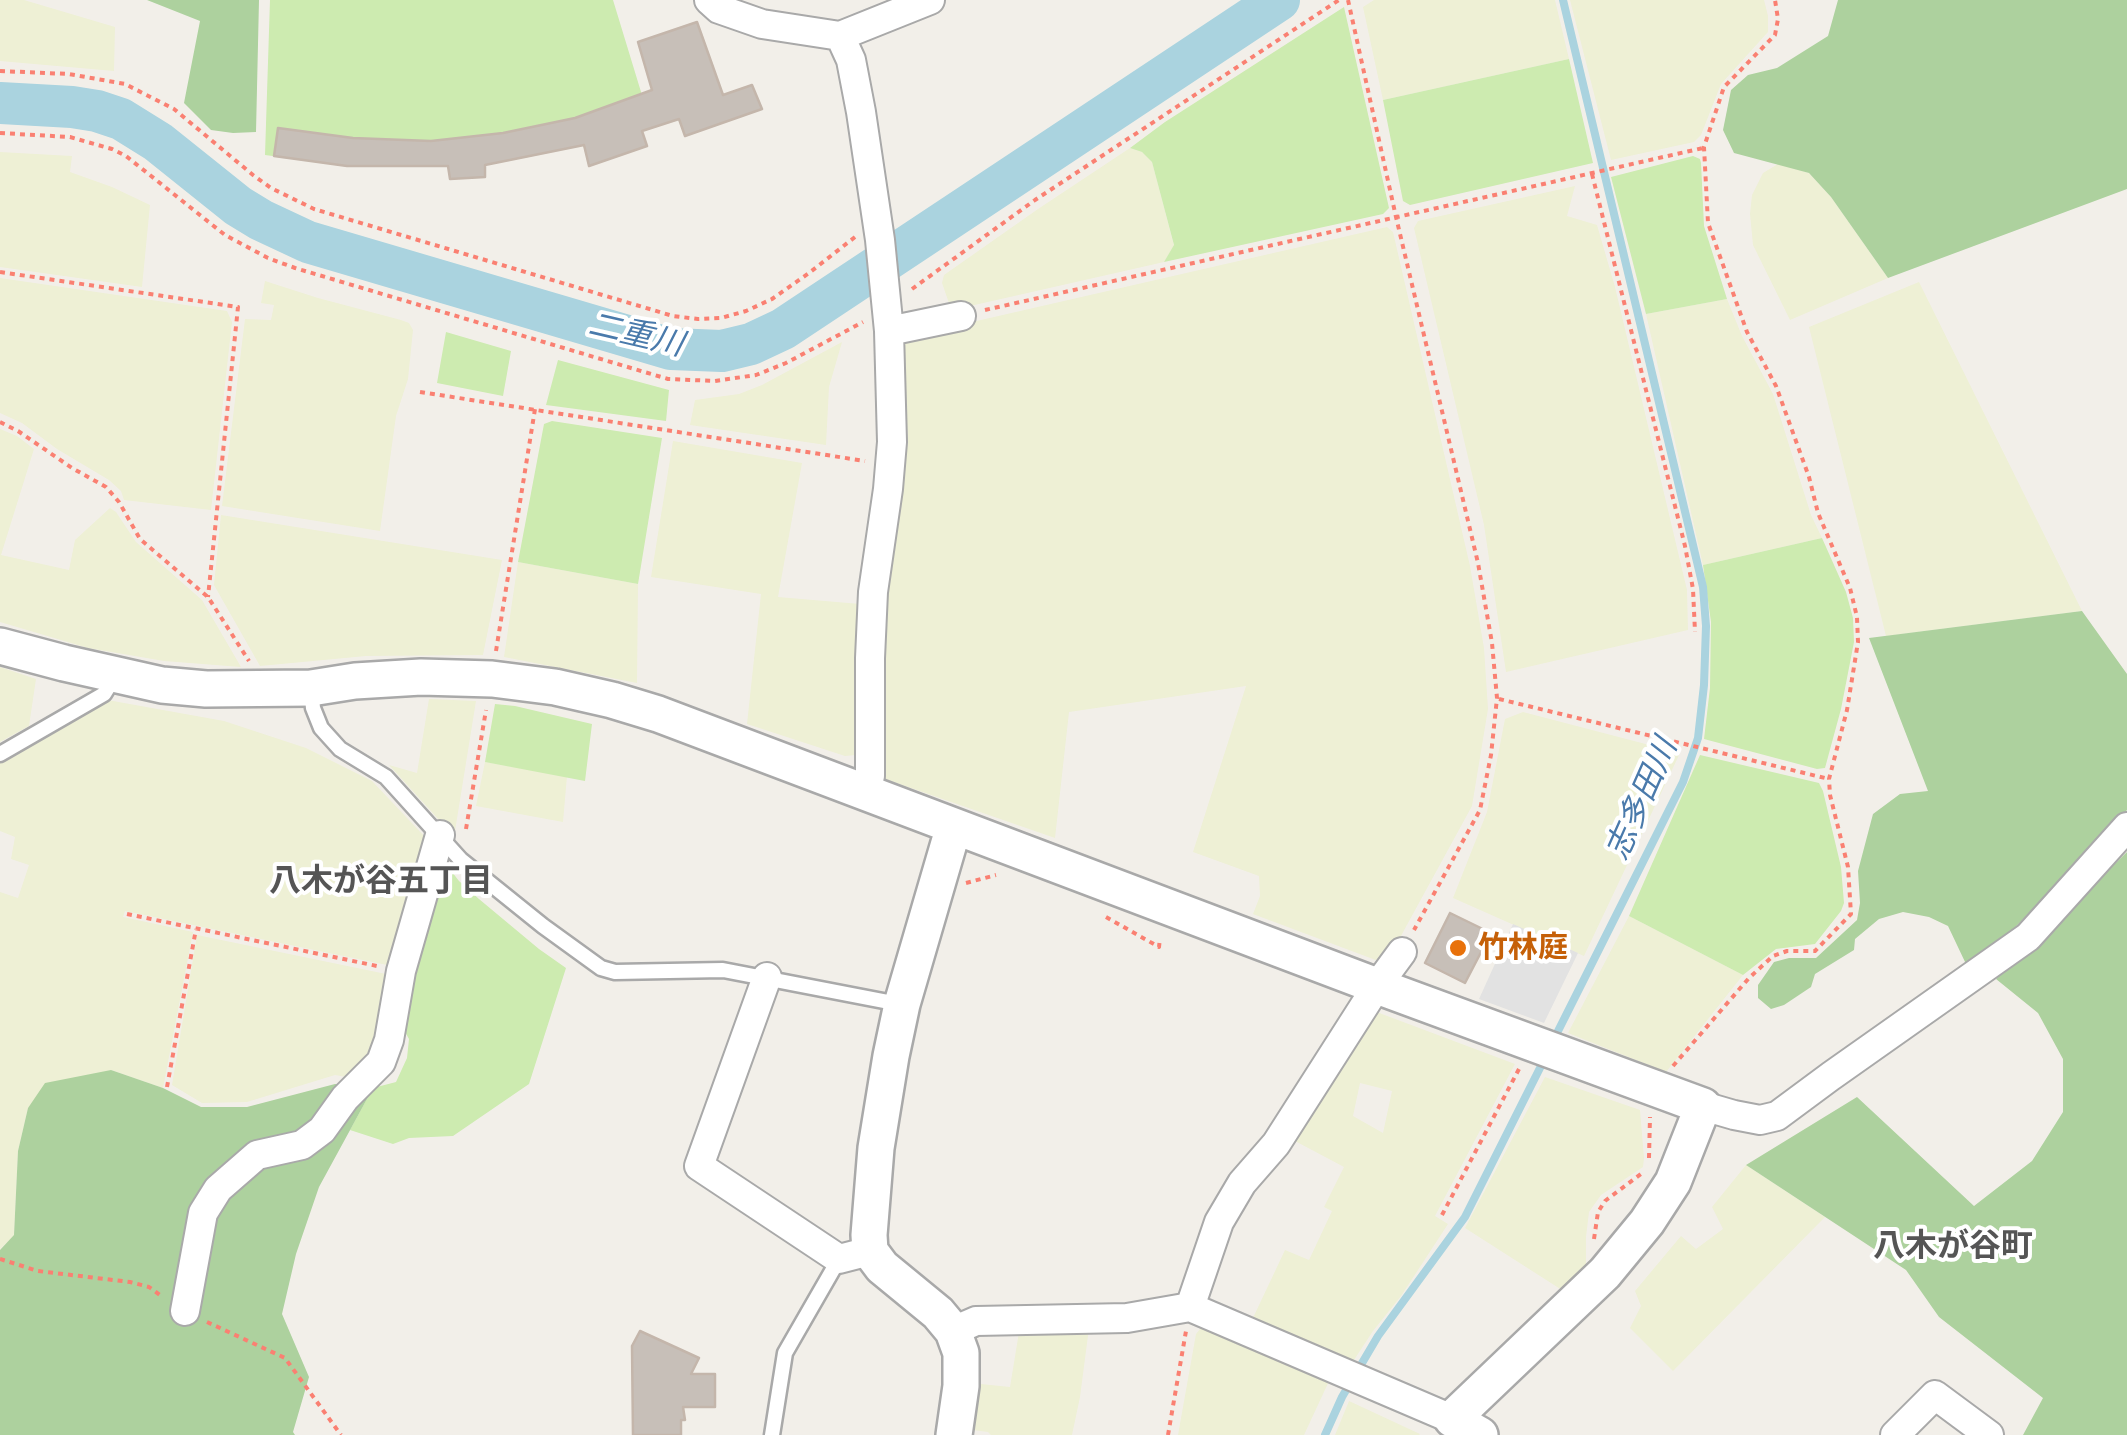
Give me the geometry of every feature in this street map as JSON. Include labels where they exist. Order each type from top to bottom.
[{"type":"street","points":[[709,0],[719,9],[762,24],[840,36],[930,0]]},
{"type":"street","points":[[840,36],[854,77],[887,310],[890,464],[873,592],[870,776],[864,792]]},
{"type":"street","points":[[887,310],[961,316]]},
{"type":"street","points":[[0,646],[162,685],[256,689],[421,677],[492,679],[612,700],[864,792],[951,835],[1703,1106],[1760,1120],[1777,1116],[2028,937],[2127,827]]},
{"type":"street","points":[[185,1311],[203,1214],[218,1189],[257,1155],[302,1145],[312,1138],[380,1062],[389,1040],[401,971],[440,835]]},
{"type":"street","points":[[854,1255],[869,1235],[876,1148],[890,1056],[951,835]]},
{"type":"street","points":[[1190,1308],[1219,1222],[1242,1183],[1276,1144],[1402,952]]},
{"type":"street","points":[[767,977],[700,1166],[854,1255],[882,1267],[938,1313],[953,1331],[960,1353],[961,1386],[954,1435]]},
{"type":"street","points":[[953,1331],[976,1321],[1127,1318],[1190,1308],[1354,1377],[1451,1426],[1605,1272],[1647,1222],[1673,1182],[1703,1106]]},
{"type":"street","points":[[1895,1435],[1935,1395],[1989,1435]]},
{"type":"lane","points":[[0,754],[104,694],[116,676]]},
{"type":"lane","points":[[311,688],[321,728],[340,749],[386,776],[461,860],[601,968],[615,972],[723,970],[902,1004]]},
{"type":"lane","points":[[772,1435],[786,1353],[854,1255]]},
{"type":"path","points":[[0,134],[70,137],[112,149],[225,235],[295,268],[668,379],[716,381],[756,375],[786,363],[887,310],[1034,200],[1338,0]]},
{"type":"path","points":[[1348,0],[1478,563],[1497,698],[1480,810],[1402,952]]},
{"type":"path","points":[[1605,1272],[1594,1240],[1598,1212],[1605,1201],[1647,1167],[1656,1089],[1749,978],[1773,956],[1787,951],[1814,951],[1850,914],[1848,867],[1829,778],[1847,710],[1858,642],[1857,617],[1776,386],[1748,332],[1708,223],[1704,147],[1724,87],[1775,35],[1778,19],[1774,0]]},
{"type":"path","points":[[0,70],[69,74],[125,84],[174,109],[270,188],[314,210],[672,316],[721,318],[746,311],[878,229]]},
{"type":"path","points":[[961,316],[1704,147]]},
{"type":"path","points":[[1592,173],[1685,546],[1695,632]]},
{"type":"path","points":[[0,272],[238,307],[208,598]]},
{"type":"path","points":[[420,392],[890,464]]},
{"type":"path","points":[[461,860],[536,410]]},
{"type":"path","points":[[0,422],[106,486],[120,502],[140,539],[208,598],[255,672],[256,689]]},
{"type":"path","points":[[1497,698],[1829,778]]},
{"type":"path","points":[[934,893],[1001,875]]},
{"type":"path","points":[[127,914],[401,971]]},
{"type":"path","points":[[1101,914],[1159,947],[1161,935]]},
{"type":"path","points":[[166,1086],[196,929]]},
{"type":"path","points":[[1442,1215],[1547,1048]]},
{"type":"path","points":[[1168,1435],[1190,1308]]},
{"type":"green space","points":[[0,0],[24,0],[115,27],[114,71],[0,61]]},
{"type":"green space","points":[[147,0],[259,0],[256,132],[211,130],[184,103],[200,21]]},
{"type":"green space","points":[[270,0],[613,0],[645,105],[634,109],[647,146],[589,166],[583,145],[485,165],[485,177],[450,179],[448,166],[347,166],[265,155]]},
{"type":"green space","points":[[1374,0],[1555,0],[1569,59],[1383,100],[1363,7]]},
{"type":"green space","points":[[1570,0],[1764,0],[1768,32],[1721,84],[1701,135],[1694,142],[1611,160]]},
{"type":"green space","points":[[1838,0],[2127,0],[2127,189],[1888,278],[1831,197],[1809,173],[1734,153],[1723,130],[1731,90],[1748,75],[1777,68],[1828,36]]},
{"type":"green space","points":[[1344,7],[1389,208],[1383,214],[1164,262],[1174,245],[1152,162],[1142,152],[1130,148]]},
{"type":"green space","points":[[1569,59],[1593,163],[1410,205],[1403,201],[1383,100]]},
{"type":"green space","points":[[1130,148],[1142,152],[1152,162],[1174,246],[1164,262],[957,309],[950,306],[942,283],[944,275]]},
{"type":"green space","points":[[0,152],[72,156],[70,172],[150,205],[142,287],[0,267]]},
{"type":"green space","points":[[1693,156],[1701,163],[1704,226],[1727,299],[1646,314],[1611,177]]},
{"type":"green space","points":[[1778,164],[1809,173],[1831,197],[1888,278],[1790,320],[1753,245],[1750,214],[1752,195],[1763,173]]},
{"type":"green space","points":[[1575,186],[1567,216],[1597,225],[1687,590],[1688,630],[1506,672],[1484,525],[1414,228],[1418,221]]},
{"type":"green space","points":[[1387,227],[1393,232],[1470,566],[1484,648],[1488,709],[1472,806],[1396,945],[1381,962],[1253,914],[1260,896],[1259,876],[1193,852],[1246,686],[1069,712],[1055,838],[885,779],[880,764],[879,660],[908,442],[902,346],[911,336]]},
{"type":"green space","points":[[0,278],[227,311],[232,322],[211,510],[124,500],[109,480],[22,423],[0,413]]},
{"type":"green space","points":[[265,281],[401,320],[413,330],[408,379],[396,416],[380,531],[222,506],[245,319],[271,320],[274,305],[261,303]]},
{"type":"green space","points":[[1919,282],[2082,611],[1886,636],[1809,327]]},
{"type":"green space","points":[[1727,299],[1773,394],[1811,515],[1822,538],[1703,565],[1646,314]]},
{"type":"green space","points":[[446,332],[511,351],[503,396],[437,383]]},
{"type":"green space","points":[[842,342],[829,387],[826,445],[690,425],[695,400],[739,394],[762,385]]},
{"type":"green space","points":[[558,360],[669,390],[666,421],[546,405]]},
{"type":"green space","points":[[552,421],[662,438],[638,584],[518,562],[544,424]]},
{"type":"green space","points":[[0,429],[34,449],[1,555],[69,570],[75,540],[110,508],[136,542],[202,600],[241,667],[164,661],[88,648],[0,622]]},
{"type":"green space","points":[[673,441],[802,463],[778,597],[860,604],[856,755],[845,756],[747,724],[761,594],[651,577]]},
{"type":"green space","points":[[221,515],[502,560],[483,655],[366,656],[260,666],[214,585]]},
{"type":"green space","points":[[1822,538],[1846,592],[1854,642],[1825,768],[1704,739],[1711,622],[1703,565]]},
{"type":"green space","points":[[518,562],[638,584],[637,683],[504,657]]},
{"type":"green space","points":[[2082,611],[2127,674],[2127,810],[2007,936],[1966,964],[1948,926],[1903,912],[1879,919],[1855,939],[1854,950],[1815,974],[1811,987],[1771,1009],[1758,998],[1758,985],[1774,962],[1816,958],[1857,920],[1858,871],[1873,814],[1900,794],[1928,791],[1869,638]]},
{"type":"green space","points":[[0,667],[36,679],[29,726],[0,742]]},
{"type":"green space","points":[[102,699],[224,721],[306,748],[372,781],[426,838],[392,966],[125,911],[123,917],[193,932],[163,1088],[111,1070],[28,1108],[18,1151],[14,1236],[0,1249],[0,892],[18,898],[29,865],[11,859],[15,837],[0,831],[0,760]]},
{"type":"green space","points":[[429,699],[476,701],[455,831],[450,832],[389,765],[417,773]]},
{"type":"green space","points":[[495,704],[592,724],[585,781],[485,762]]},
{"type":"green space","points":[[1523,712],[1680,753],[1584,956],[1453,898],[1487,812],[1505,719]]},
{"type":"green space","points":[[1700,755],[1819,783],[1841,867],[1844,903],[1815,944],[1776,949],[1743,975],[1629,916]]},
{"type":"green space","points":[[485,762],[567,776],[563,822],[476,806]]},
{"type":"green space","points":[[2127,852],[2127,1435],[2023,1435],[2043,1398],[1939,1317],[1906,1270],[1746,1165],[1857,1097],[1974,1206],[2032,1161],[2063,1112],[2063,1059],[2038,1013],[1996,979]]},
{"type":"green space","points":[[442,859],[479,899],[566,968],[529,1084],[453,1136],[409,1138],[393,1144],[350,1130],[373,1088],[396,1082],[407,1058],[409,1039],[400,1023]]},
{"type":"green space","points":[[1629,916],[1743,975],[1666,1072],[1568,1033]]},
{"type":"green space","points":[[197,935],[391,975],[378,1046],[352,1078],[335,1075],[247,1102],[202,1103],[172,1085]]},
{"type":"green space","points":[[1374,1011],[1515,1064],[1435,1216],[1448,1224],[1352,1363],[1252,1320],[1285,1250],[1309,1260],[1332,1211],[1324,1207],[1344,1167],[1295,1141]],"holes":[[[1360,1083],[1392,1091],[1383,1133],[1353,1116]]]},
{"type":"green space","points":[[111,1070],[163,1088],[201,1107],[247,1107],[335,1084],[373,1088],[319,1187],[296,1254],[282,1314],[309,1377],[295,1435],[0,1435],[0,1250],[14,1235],[18,1151],[28,1108],[45,1083]]},
{"type":"green space","points":[[1545,1077],[1640,1110],[1643,1167],[1601,1195],[1589,1212],[1586,1266],[1565,1292],[1465,1228]]},
{"type":"green space","points":[[1746,1165],[1825,1217],[1673,1371],[1630,1328],[1641,1306],[1635,1291],[1681,1236],[1696,1249],[1723,1229],[1712,1207]]},
{"type":"green space","points":[[1204,1324],[1330,1379],[1304,1435],[1178,1435],[1196,1334]]},
{"type":"green space","points":[[1089,1328],[1072,1435],[991,1435],[965,1429],[971,1383],[1010,1387],[1019,1332]]},
{"type":"green space","points":[[1349,1401],[1420,1434],[1335,1435]]},
{"type":"shaded area","points":[[1513,924],[1578,953],[1544,1023],[1479,999]]},
{"type":"building","points":[[697,22],[723,95],[752,85],[762,109],[685,136],[679,119],[642,131],[647,146],[589,166],[584,145],[485,165],[485,177],[450,179],[448,166],[347,166],[274,156],[278,128],[353,138],[431,141],[503,133],[575,118],[652,90],[638,42]]},
{"type":"building","points":[[1450,913],[1491,933],[1465,983],[1425,963]]},
{"type":"building","points":[[640,1331],[699,1358],[691,1374],[715,1374],[715,1407],[683,1407],[681,1435],[633,1435],[632,1346]]},
{"type":"waterway","name":"二重川","points":[[0,103],[72,107],[121,119],[158,142],[238,206],[308,242],[671,349],[722,351],[751,344],[783,329],[1279,0]]},
{"type":"waterway","name":"志多田川","points":[[1552,1043],[1683,782],[1698,738],[1706,626],[1703,587],[1563,0]]},
{"type":"waterway","name":"志多田川","points":[[1325,1435],[1378,1336],[1465,1217],[1544,1060]]},
{"type":"place","name":"竹林庭","points":[[1458,948]]},
{"type":"district","name":"八木が谷五丁目","points":[[381,881]]},
{"type":"district","name":"八木が谷町","points":[[1953,1246]]}]
